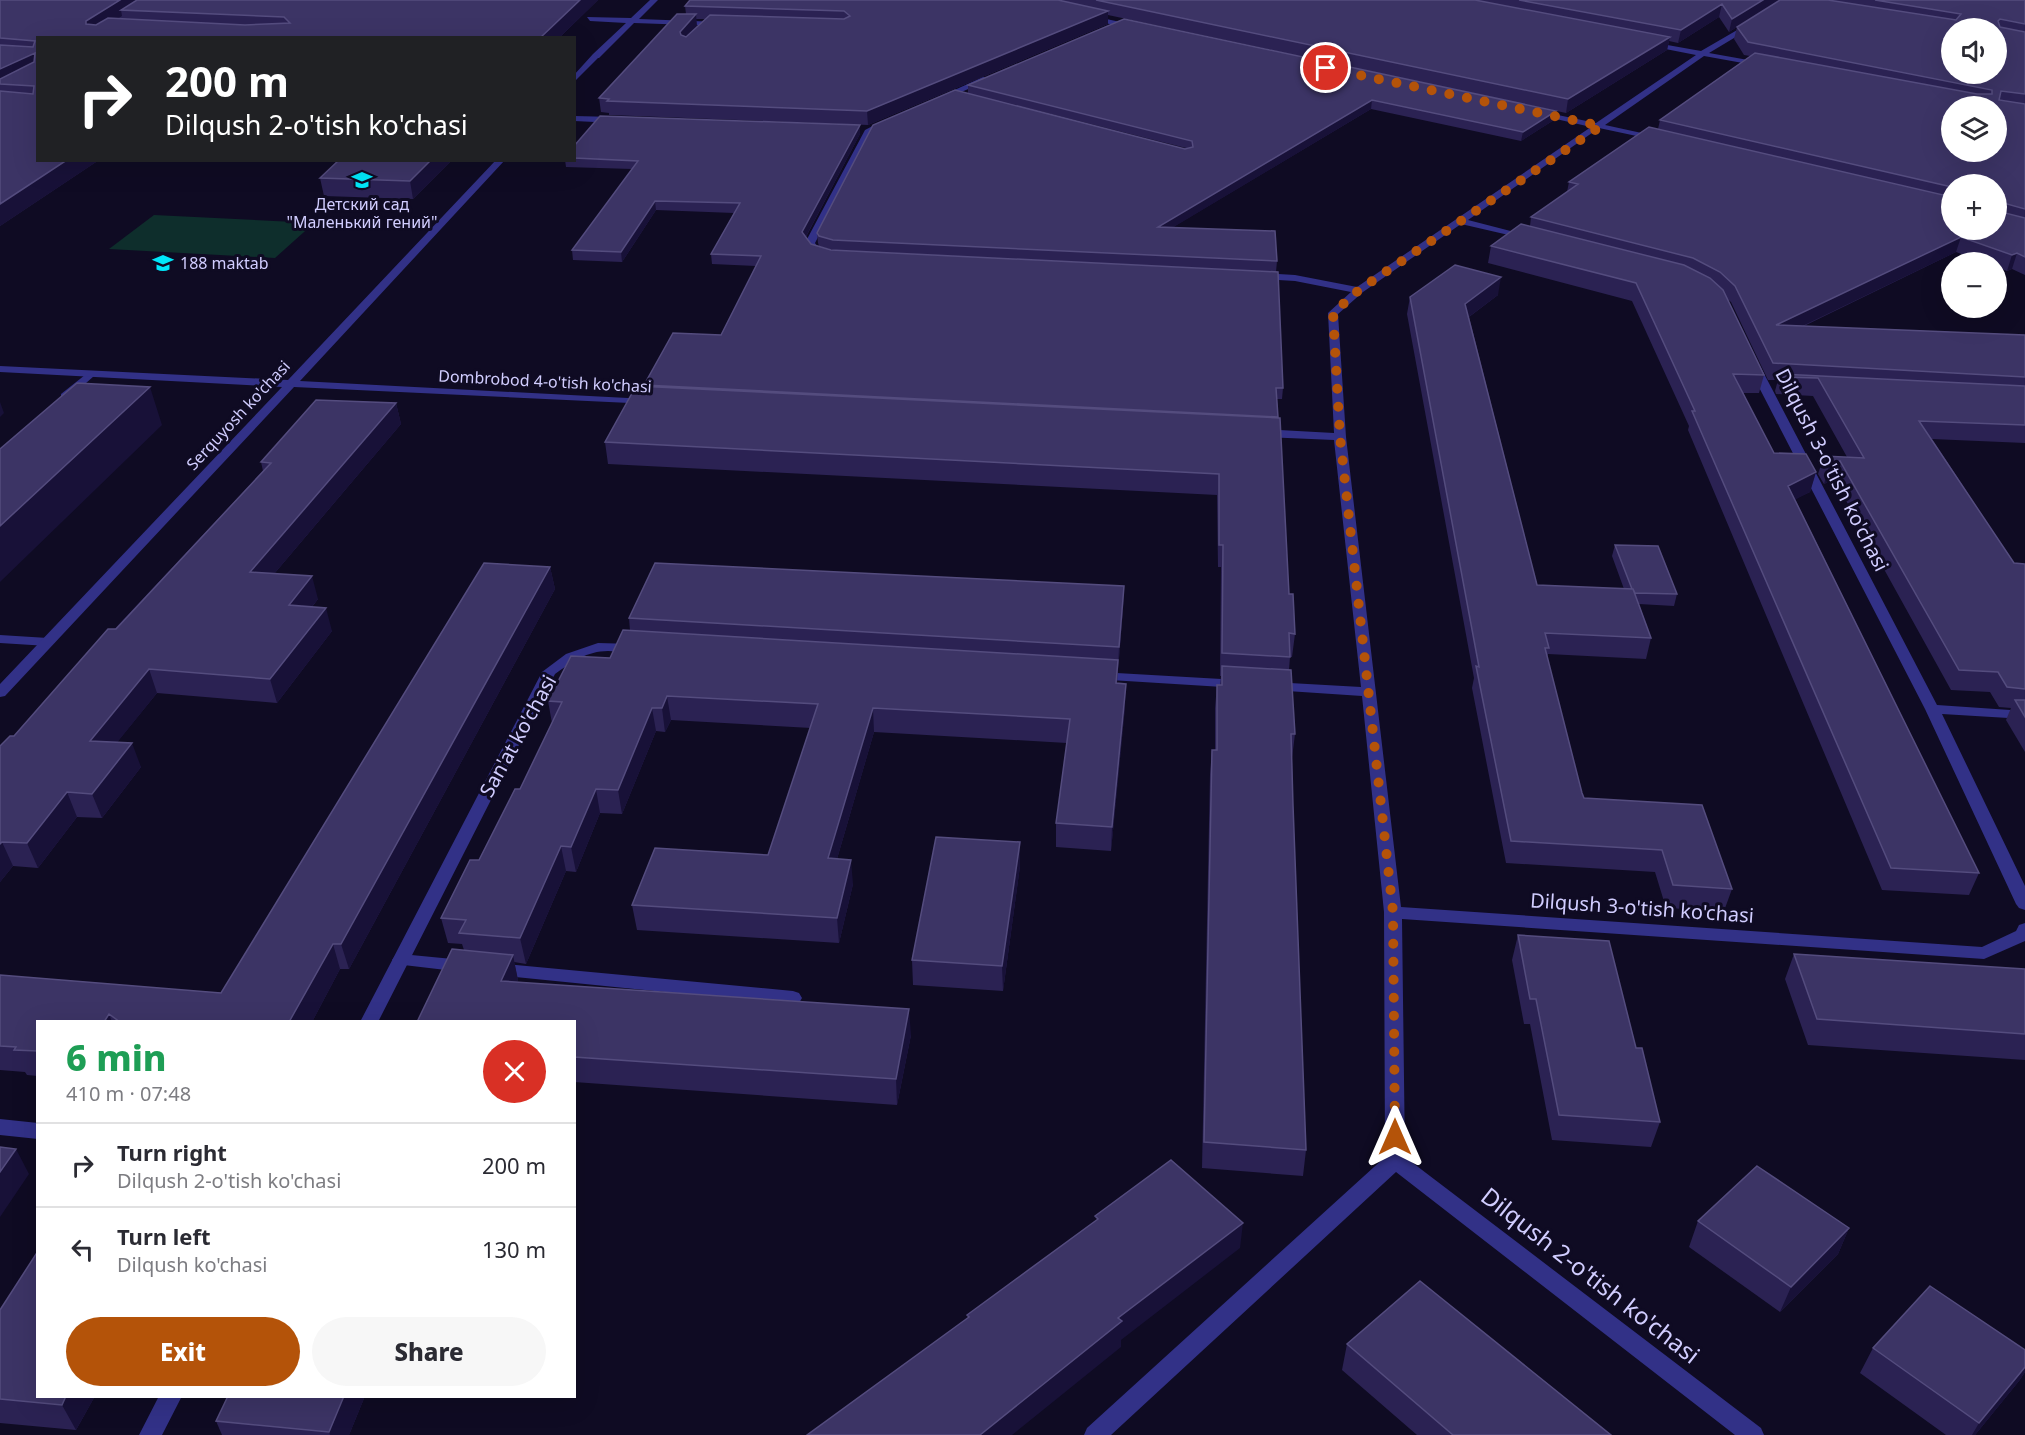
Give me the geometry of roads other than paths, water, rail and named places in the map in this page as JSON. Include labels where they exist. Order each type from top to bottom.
[{"type":"street","points":[[576,78],[654,0]]},
{"type":"street","points":[[1095,1435],[1395,1160],[1393,912],[1340,437],[1333,313],[1359,290],[1601,126],[1703,53],[1768,13]]},
{"type":"street","points":[[1074,14],[1143,29]]},
{"type":"street","points":[[590,19],[730,24]]},
{"type":"street","points":[[697,35],[707,24]]},
{"type":"street","points":[[1099,33],[1120,24]]},
{"type":"street","points":[[1634,40],[1773,67]]},
{"type":"street","points":[[932,102],[995,76]]},
{"type":"street","points":[[953,93],[964,96]]},
{"type":"street","points":[[1530,111],[1670,142]]},
{"type":"street","points":[[858,129],[869,130],[901,116]]},
{"type":"street","points":[[576,118],[622,120]]},
{"type":"street","points":[[832,255],[815,250],[810,243],[869,130]]},
{"type":"street","name":"Serquyosh ko'chasi","points":[[0,693],[499,162]]},
{"type":"street","points":[[1462,221],[1540,241]]},
{"type":"street","points":[[1248,276],[1295,278],[1359,290]]},
{"type":"street","name":"Dilqush 3-o'tish ko'chasi","points":[[1749,355],[1769,385],[1932,708],[2025,904]]},
{"type":"street","name":"Dombrobod 4-o'tish ko'chasi","points":[[0,369],[660,403]]},
{"type":"street","points":[[57,403],[90,374]]},
{"type":"street","points":[[1245,432],[1340,437]]},
{"type":"street","points":[[0,639],[48,642]]},
{"type":"street","name":"San'at ko'chasi","points":[[370,1020],[549,672],[575,652],[605,646],[653,649]]},
{"type":"street","points":[[1083,675],[1369,692]]},
{"type":"street","points":[[1932,708],[2025,715]]},
{"type":"street","name":"Dilqush 3-o'tish ko'chasi","points":[[1393,912],[1984,953],[2023,935],[2025,929]]},
{"type":"street","points":[[401,960],[793,998]]},
{"type":"street","points":[[0,1127],[36,1131]]},
{"type":"street","name":"Dilqush 2-o'tish ko'chasi","points":[[1395,1160],[1753,1435]]},
{"type":"street","points":[[150,1435],[170,1398]]},
{"type":"place","name":"Детский сад \"Маленький гений\"","points":[[362,180]]},
{"type":"place","name":"188 maktab","points":[[163,263]]}]
